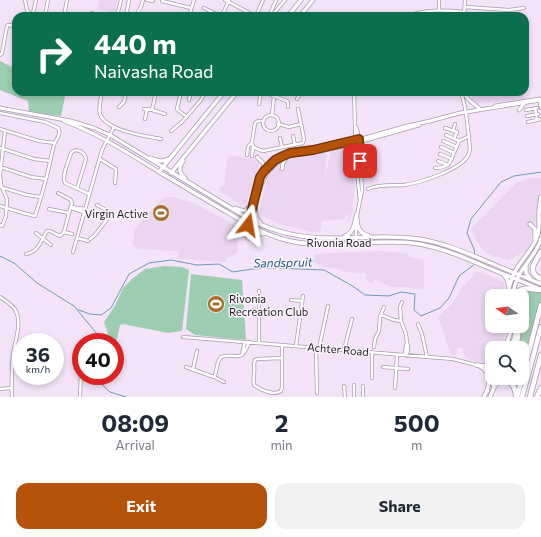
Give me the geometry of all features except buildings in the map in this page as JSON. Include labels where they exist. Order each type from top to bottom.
[{"type":"highway","points":[[541,252],[532,268],[534,274],[541,279]]},
{"type":"highway","points":[[521,289],[541,290]]},
{"type":"highway","points":[[529,351],[541,305]]},
{"type":"highway","points":[[522,397],[541,327]]},
{"type":"highway","points":[[530,397],[541,355]]},
{"type":"highway","points":[[513,385],[516,391],[516,397]]},
{"type":"highway","points":[[516,397],[519,385]]},
{"type":"highway","points":[[537,397],[541,388]]},
{"type":"main road","points":[[291,12],[301,0]]},
{"type":"main road","points":[[303,12],[313,0]]},
{"type":"main road","points":[[159,172],[221,96]]},
{"type":"main road","points":[[168,177],[234,96]]},
{"type":"main road","points":[[193,184],[182,176],[180,168],[181,164],[195,144]]},
{"type":"main road","points":[[150,158],[163,161],[172,156]]},
{"type":"main road","name":"Rivonia Road","points":[[164,167],[250,220],[275,230],[292,235],[319,238],[380,236],[419,239],[465,252],[541,284]]},
{"type":"main road","name":"Rivonia Road","points":[[159,172],[249,225],[268,234],[286,240],[310,244],[410,243],[434,248],[463,257],[541,290]]},
{"type":"main road","points":[[517,274],[519,265],[537,238],[539,231],[541,197]]},
{"type":"main road","points":[[221,202],[244,211],[249,208],[255,198]]},
{"type":"main road","points":[[255,207],[256,217],[261,225]]},
{"type":"main road","points":[[357,214],[357,225],[360,232],[367,235],[380,236]]},
{"type":"main road","points":[[330,238],[345,236],[350,233],[354,228],[357,214]]},
{"type":"main road","points":[[241,220],[247,236],[254,232],[268,234]]},
{"type":"main road","points":[[530,224],[536,230],[534,244]]},
{"type":"main road","points":[[509,288],[517,274],[537,249],[541,239]]},
{"type":"main road","points":[[527,262],[525,268],[526,273],[533,280]]},
{"type":"main road","points":[[502,273],[507,279],[509,288]]},
{"type":"main road","points":[[514,289],[515,278]]},
{"type":"main road","points":[[514,289],[519,284],[527,284]]},
{"type":"main road","points":[[476,365],[485,366]]},
{"type":"main road","points":[[483,368],[488,373],[489,377],[487,392]]},
{"type":"main road","points":[[484,397],[490,385]]},
{"type":"main road","points":[[490,397],[494,386]]},
{"type":"street","points":[[25,0],[28,12]]},
{"type":"street","points":[[33,12],[36,0]]},
{"type":"street","points":[[46,12],[48,0]]},
{"type":"street","points":[[65,12],[67,0]]},
{"type":"street","points":[[118,12],[121,0]]},
{"type":"street","points":[[127,12],[129,0]]},
{"type":"street","points":[[138,12],[143,0]]},
{"type":"street","points":[[147,0],[153,1]]},
{"type":"street","points":[[190,12],[194,0]]},
{"type":"street","points":[[257,12],[263,0]]},
{"type":"street","points":[[271,12],[276,0]]},
{"type":"street","points":[[274,12],[285,0]]},
{"type":"street","points":[[438,10],[439,0]]},
{"type":"street","points":[[420,12],[438,10],[464,12],[465,0]]},
{"type":"street","points":[[162,1],[192,8]]},
{"type":"street","points":[[222,12],[228,1],[248,12]]},
{"type":"street","points":[[273,5],[278,9]]},
{"type":"street","points":[[465,7],[506,10],[524,8]]},
{"type":"street","points":[[204,8],[209,12]]},
{"type":"street","points":[[0,55],[2,53],[6,29],[8,25],[12,26]]},
{"type":"street","points":[[101,96],[99,109],[100,115],[104,120],[125,132],[162,139]]},
{"type":"street","points":[[120,107],[124,102],[125,96]]},
{"type":"street","points":[[152,110],[155,96]]},
{"type":"street","points":[[180,96],[177,109],[187,117]]},
{"type":"street","points":[[190,96],[190,100]]},
{"type":"street","points":[[171,131],[187,117],[201,100],[202,96]]},
{"type":"street","points":[[259,104],[261,96]]},
{"type":"street","points":[[272,115],[274,96],[287,100],[288,107]]},
{"type":"street","points":[[354,96],[362,191],[356,221],[356,243]]},
{"type":"street","points":[[368,189],[376,186],[412,183],[451,170],[465,160],[470,150],[463,96]]},
{"type":"street","points":[[466,96],[480,110]]},
{"type":"street","points":[[492,108],[504,104],[540,100]]},
{"type":"street","points":[[519,110],[523,105],[540,100]]},
{"type":"street","points":[[537,120],[540,100]]},
{"type":"street","points":[[249,225],[260,177],[275,160],[286,154],[357,141],[407,126],[466,112],[534,102]]},
{"type":"street","points":[[0,108],[59,119]]},
{"type":"street","points":[[526,110],[538,108]]},
{"type":"street","points":[[145,119],[145,109],[165,114]]},
{"type":"street","points":[[253,147],[263,151],[303,143],[304,140],[298,109]]},
{"type":"street","points":[[0,113],[45,122],[58,128],[60,133],[55,143],[41,197],[34,216],[0,206]]},
{"type":"street","points":[[527,116],[537,114]]},
{"type":"street","points":[[252,156],[252,142],[255,123],[258,121],[263,121],[267,116],[272,115],[277,118],[278,124],[276,129],[269,131],[265,128],[263,121]]},
{"type":"street","name":"Rivonia Road","points":[[59,119],[77,122],[110,135],[164,167]]},
{"type":"street","name":"Rivonia Road","points":[[59,119],[83,128],[107,140],[159,172]]},
{"type":"street","points":[[528,122],[541,119]]},
{"type":"street","points":[[278,124],[289,127],[301,124]]},
{"type":"street","points":[[452,131],[455,124]]},
{"type":"street","points":[[72,252],[103,148],[114,126]]},
{"type":"street","points":[[445,128],[457,132],[454,139]]},
{"type":"street","points":[[0,129],[39,141],[55,143]]},
{"type":"street","points":[[0,225],[2,226],[4,224],[7,199],[1,187],[0,178],[1,148],[5,131]]},
{"type":"street","points":[[446,135],[459,141]]},
{"type":"street","points":[[293,136],[295,144]]},
{"type":"street","points":[[435,168],[448,165],[459,141],[469,136]]},
{"type":"street","points":[[280,138],[282,147]]},
{"type":"street","points":[[250,220],[266,174],[277,162],[288,157],[348,145],[357,141]]},
{"type":"street","points":[[357,141],[356,156],[360,201]]},
{"type":"street","points":[[443,141],[457,146]]},
{"type":"street","points":[[247,155],[248,147],[252,142]]},
{"type":"street","points":[[348,145],[353,148],[356,156]]},
{"type":"street","points":[[441,147],[454,153]]},
{"type":"street","points":[[1,148],[34,159],[50,161]]},
{"type":"street","points":[[77,189],[86,159],[84,153],[73,150],[64,179],[65,183],[77,189],[89,194]]},
{"type":"street","points":[[440,154],[452,159]]},
{"type":"street","points":[[257,156],[263,163],[264,171]]},
{"type":"street","points":[[282,169],[283,163],[288,157]]},
{"type":"street","points":[[100,159],[115,168],[115,183]]},
{"type":"street","points":[[438,160],[448,165]]},
{"type":"street","points":[[0,167],[33,178],[46,179]]},
{"type":"street","points":[[1,187],[27,196],[41,197]]},
{"type":"street","points":[[26,254],[34,252],[48,231],[60,236],[64,232],[71,208],[71,200],[58,193]]},
{"type":"street","points":[[77,237],[89,240],[95,235],[109,217],[109,213],[107,211],[97,205]]},
{"type":"street","points":[[71,208],[85,209]]},
{"type":"street","points":[[71,208],[84,212]]},
{"type":"street","points":[[49,209],[69,213]]},
{"type":"street","points":[[64,232],[72,234]]},
{"type":"street","points":[[36,233],[51,245]]},
{"type":"street","points":[[258,343],[259,291]]},
{"type":"street","points":[[296,346],[303,296]]},
{"type":"street","points":[[0,297],[13,307],[18,318],[18,329],[13,354],[11,388],[12,397]]},
{"type":"street","points":[[291,300],[302,301]]},
{"type":"street","points":[[402,302],[400,306],[401,321],[406,334],[408,346],[406,355]]},
{"type":"street","points":[[317,393],[318,348],[328,306]]},
{"type":"street","points":[[374,347],[384,307]]},
{"type":"street","points":[[381,315],[393,321],[401,321]]},
{"type":"street","points":[[344,350],[352,319]]},
{"type":"street","points":[[418,324],[422,334],[427,357]]},
{"type":"street","name":"Achter Road","points":[[183,337],[282,344],[459,360],[483,368]]},
{"type":"street","points":[[242,355],[245,342]]},
{"type":"street","points":[[215,377],[218,362],[221,357],[237,357],[242,355],[249,342]]},
{"type":"street","points":[[282,344],[282,358],[282,387],[281,391],[274,393],[257,387],[253,381],[255,373],[253,364],[255,360],[282,358]]},
{"type":"street","points":[[193,369],[197,351]]},
{"type":"street","points":[[372,352],[372,378]]},
{"type":"street","points":[[395,388],[397,355]]},
{"type":"street","points":[[186,367],[215,377],[224,382]]},
{"type":"street","points":[[383,367],[408,369]]},
{"type":"street","points":[[80,385],[80,397]]},
{"type":"street","points":[[354,385],[354,397]]},
{"type":"street","points":[[344,386],[345,397]]},
{"type":"street","points":[[363,386],[364,397]]},
{"type":"street","points":[[0,389],[11,388]]},
{"type":"shaded area","points":[[99,0],[117,0],[115,12],[97,9]]},
{"type":"shaded area","points":[[472,96],[524,96],[525,99],[473,104]]},
{"type":"shaded area","points":[[347,146],[353,149],[354,153],[353,177],[355,188],[352,207],[354,208],[349,221],[347,221],[349,214],[343,219],[322,221],[323,206],[321,230],[319,232],[311,232],[280,224],[260,215],[260,207],[267,176],[281,161],[327,148],[325,178],[331,151],[333,149]]},
{"type":"shaded area","points":[[228,155],[258,160],[260,162],[247,201],[241,205],[218,190],[224,186]]},
{"type":"shaded area","points":[[529,178],[541,178],[541,194],[534,229],[527,251],[508,260],[485,252],[471,229],[515,184]]},
{"type":"shaded area","points":[[174,197],[196,204],[242,231],[243,233],[241,239],[238,240],[237,246],[239,250],[227,258],[226,262],[177,259],[178,251],[138,249],[133,244],[135,229],[162,198]]},
{"type":"shaded area","points":[[379,251],[407,253],[409,257],[424,260],[424,289],[391,287],[376,280],[373,281],[374,284],[372,285],[372,282],[369,283],[367,280],[365,273],[348,272],[319,266],[313,262],[315,254]]},
{"type":"shaded area","points":[[477,271],[505,282],[504,289],[485,289],[485,333],[506,333],[503,341],[485,341],[485,364],[466,358],[462,347],[456,348],[456,355],[451,355],[438,317],[452,304],[461,289]]},
{"type":"green space","points":[[0,61],[12,67],[12,95],[0,90]]},
{"type":"green space","points":[[15,96],[65,96],[61,116],[29,112],[28,101]]},
{"type":"green space","points":[[164,266],[182,267],[189,270],[182,331],[168,333],[123,324],[120,325],[118,333],[108,333],[104,322],[115,306],[123,288],[145,269]]},
{"type":"green space","name":"Rivonia Recreation Club","points":[[191,274],[242,280],[246,340],[195,335],[186,329]]},
{"type":"green space","points":[[529,290],[541,293],[541,300],[529,343],[529,341],[519,341],[520,333],[529,333]]},
{"type":"waterway","name":"Sandspruit","points":[[475,255],[467,233],[471,219],[501,182],[514,176],[541,172]]},
{"type":"waterway","points":[[0,256],[14,263],[37,283],[76,308]]},
{"type":"waterway","name":"Sandspruit","points":[[76,309],[90,314],[101,315],[111,308],[129,274],[149,263],[171,260],[197,265],[219,264],[233,272],[275,268],[324,270],[351,285],[365,295],[389,296],[401,292],[415,294],[414,310],[421,316],[440,308],[449,298],[459,276],[475,264]]},
{"type":"waterway","points":[[78,311],[96,333]]},
{"type":"waterway","points":[[102,385],[110,392],[126,397]]},
{"type":"place","name":"Virgin Active","points":[[161,213]]},
{"type":"place","name":"Rivonia Recreation Club","points":[[216,304]]},
{"type":"route","points":[[248,225],[260,177],[267,167],[279,157],[290,153],[313,150],[359,139],[360,161]]}]
